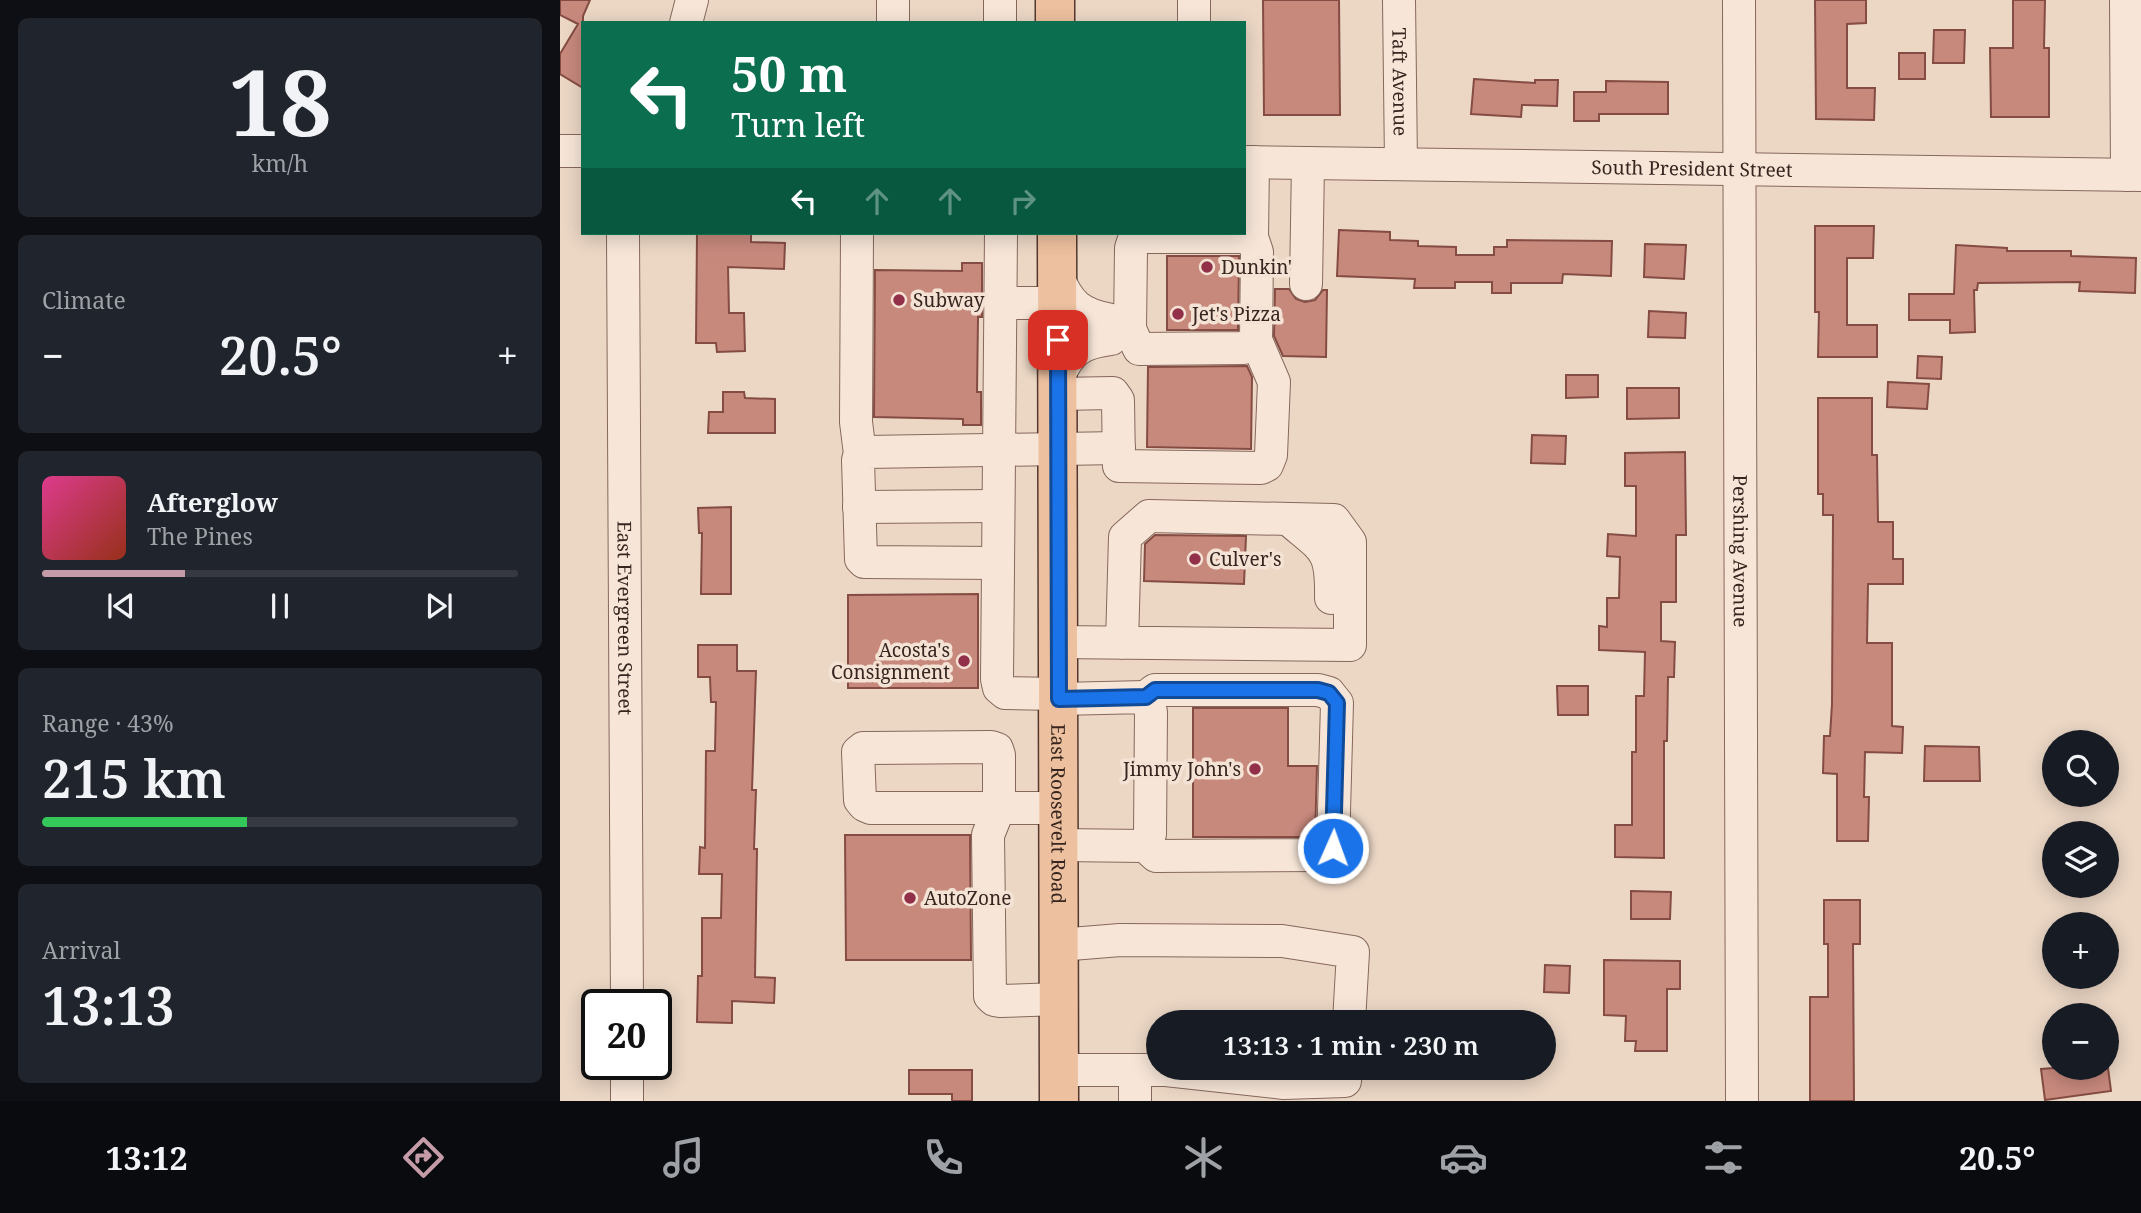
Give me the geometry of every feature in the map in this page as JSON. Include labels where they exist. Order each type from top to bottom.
[{"type":"main road","points":[[1055,0],[1055,21]]},
{"type":"main road","name":"East Roosevelt Road","points":[[1057,235],[1059,1085]]},
{"type":"street","points":[[687,21],[692,0]]},
{"type":"street","points":[[893,0],[893,21]]},
{"type":"street","points":[[1000,0],[1000,21]]},
{"type":"street","points":[[1194,0],[1194,21]]},
{"type":"street","name":"Taft Avenue","points":[[1399,0],[1401,164]]},
{"type":"street","name":"Pershing Avenue","points":[[1739,0],[1742,1101]]},
{"type":"street","points":[[2126,0],[2134,175]]},
{"type":"street","points":[[560,151],[581,151]]},
{"type":"street","points":[[1249,162],[1252,237],[1257,252],[1256,340],[1274,382],[1271,455],[1267,465],[1261,468],[1119,466],[1118,400],[1113,394],[1058,386],[1065,362],[1076,349],[1095,341],[1111,339],[1124,329],[1134,239],[1252,237]]},
{"type":"street","name":"South President Street","points":[[1249,162],[2134,175]]},
{"type":"street","points":[[1306,284],[1308,163]]},
{"type":"street","name":"East Evergreen Street","points":[[623,235],[626,989]]},
{"type":"street","points":[[857,235],[856,422],[860,454],[861,559],[864,562],[997,563]]},
{"type":"street","points":[[1001,235],[997,506],[999,688],[1005,693],[1146,697],[1155,690],[1318,690],[1329,693],[1337,703],[1333,848],[1325,855],[1156,856],[1145,846],[1059,827],[999,808],[988,835],[990,996],[994,1000],[1059,999]]},
{"type":"street","points":[[1000,303],[1057,289],[1077,308],[1095,317],[1111,320],[1124,329],[1139,349],[1244,348],[1256,340]]},
{"type":"street","points":[[860,454],[1119,448]]},
{"type":"street","points":[[859,507],[997,506]]},
{"type":"street","points":[[1059,642],[1122,643],[1350,645],[1350,542],[1334,520],[1149,516],[1125,537],[1122,643]]},
{"type":"street","points":[[1145,846],[1150,834],[1151,739],[1151,712],[1146,697]]},
{"type":"street","points":[[1059,945],[1120,940],[1282,941],[1353,952],[1350,1010]]},
{"type":"street","points":[[1059,1085],[1136,1070],[1166,1070],[1284,1083],[1345,1083]]},
{"type":"street","points":[[1135,1101],[1136,1070]]},
{"type":"street","points":[[627,1080],[627,1101]]},
{"type":"building","points":[[560,0],[590,0],[581,21],[581,87],[560,74],[560,54],[578,24],[560,15]]},
{"type":"building","points":[[1263,0],[1339,0],[1340,115],[1264,115]]},
{"type":"building","points":[[1815,0],[1866,0],[1866,23],[1847,24],[1847,88],[1875,88],[1874,120],[1816,119]]},
{"type":"building","points":[[2013,0],[2045,0],[2044,48],[2049,48],[2049,117],[1991,117],[1990,48],[2013,48]]},
{"type":"building","points":[[1934,30],[1965,30],[1964,63],[1933,63]]},
{"type":"building","points":[[1899,53],[1925,53],[1925,79],[1899,79]]},
{"type":"building","points":[[1474,79],[1535,83],[1535,80],[1558,80],[1557,106],[1522,105],[1521,117],[1471,114]]},
{"type":"building","points":[[1606,81],[1668,82],[1668,114],[1599,114],[1599,121],[1574,121],[1574,92],[1606,92]]},
{"type":"building","points":[[1815,226],[1874,226],[1873,258],[1847,258],[1847,325],[1877,325],[1877,357],[1818,357]]},
{"type":"building","points":[[1339,230],[1390,232],[1390,240],[1418,241],[1418,246],[1456,247],[1456,255],[1494,255],[1494,247],[1507,247],[1507,240],[1612,241],[1611,276],[1563,274],[1562,283],[1511,283],[1511,293],[1492,293],[1492,282],[1455,282],[1455,288],[1414,288],[1415,279],[1337,276]]},
{"type":"building","points":[[697,235],[751,235],[751,242],[785,243],[784,269],[728,267],[729,313],[744,313],[745,351],[717,352],[716,343],[696,343]]},
{"type":"building","points":[[1645,244],[1686,245],[1684,279],[1644,277]]},
{"type":"building","points":[[1956,245],[2007,248],[2007,251],[2071,251],[2071,256],[2136,258],[2135,293],[2079,291],[2080,282],[1978,283],[1977,290],[1974,290],[1975,332],[1950,333],[1950,320],[1909,320],[1909,294],[1954,294]]},
{"type":"building","points":[[1167,256],[1239,256],[1238,330],[1167,330]]},
{"type":"building","points":[[962,263],[982,263],[977,392],[981,392],[981,425],[963,425],[963,419],[874,417],[875,270],[962,271]]},
{"type":"building","points":[[1275,289],[1289,289],[1296,299],[1305,302],[1315,300],[1323,290],[1327,290],[1326,357],[1283,356],[1274,336]]},
{"type":"building","points":[[1649,311],[1686,313],[1685,338],[1648,337]]},
{"type":"building","points":[[1918,356],[1942,357],[1941,379],[1917,378]]},
{"type":"building","points":[[1247,366],[1252,377],[1251,449],[1147,447],[1148,367]]},
{"type":"building","points":[[1566,375],[1598,375],[1598,397],[1566,398]]},
{"type":"building","points":[[1888,382],[1929,384],[1927,409],[1887,407]]},
{"type":"building","points":[[1627,388],[1679,388],[1679,418],[1627,419]]},
{"type":"building","points":[[723,392],[744,392],[745,398],[775,399],[775,433],[708,433],[709,412],[723,412]]},
{"type":"building","points":[[1818,398],[1872,398],[1872,455],[1877,455],[1878,522],[1893,522],[1893,559],[1903,559],[1903,584],[1868,584],[1867,643],[1892,643],[1892,726],[1903,727],[1902,753],[1865,752],[1864,797],[1869,797],[1868,841],[1837,841],[1837,774],[1823,773],[1824,736],[1830,736],[1832,704],[1833,515],[1823,515],[1823,494],[1818,494]]},
{"type":"building","points":[[1532,435],[1566,436],[1565,464],[1531,463]]},
{"type":"building","points":[[1685,452],[1686,535],[1676,535],[1676,602],[1661,602],[1661,641],[1675,642],[1674,677],[1668,677],[1667,741],[1664,741],[1664,858],[1615,857],[1615,825],[1632,825],[1632,752],[1636,752],[1636,696],[1644,696],[1645,652],[1599,650],[1599,626],[1607,627],[1607,598],[1619,598],[1620,557],[1607,556],[1608,534],[1636,536],[1636,486],[1625,486],[1625,453]]},
{"type":"building","points":[[731,507],[731,594],[701,594],[702,533],[699,533],[698,508]]},
{"type":"building","name":"Culver's","points":[[1155,535],[1246,536],[1244,584],[1144,581],[1145,544]]},
{"type":"building","points":[[978,594],[978,688],[848,688],[848,595]]},
{"type":"building","points":[[698,645],[737,645],[737,671],[756,671],[752,790],[756,790],[754,849],[757,849],[755,977],[775,978],[774,1003],[732,1001],[732,1023],[697,1022],[698,976],[702,976],[702,918],[721,918],[722,874],[699,874],[700,847],[705,848],[706,751],[715,751],[716,702],[711,702],[710,677],[698,677]]},
{"type":"building","points":[[1557,686],[1588,686],[1588,715],[1558,715]]},
{"type":"building","points":[[1193,708],[1288,708],[1288,766],[1317,766],[1315,837],[1193,837]]},
{"type":"building","points":[[1925,746],[1979,747],[1980,781],[1924,781]]},
{"type":"building","name":"AutoZone","points":[[845,835],[970,835],[971,960],[846,960]]},
{"type":"building","points":[[1631,891],[1671,892],[1670,919],[1631,919]]},
{"type":"building","points":[[1824,900],[1860,900],[1860,944],[1853,944],[1854,1101],[1810,1101],[1810,997],[1828,997],[1828,944],[1824,944]]},
{"type":"building","points":[[1604,960],[1680,961],[1680,989],[1667,989],[1667,1051],[1635,1051],[1636,1041],[1625,1041],[1626,1016],[1604,1015]]},
{"type":"building","points":[[1545,965],[1570,966],[1569,993],[1544,992]]},
{"type":"building","points":[[909,1070],[972,1070],[972,1101],[952,1101],[952,1094],[909,1094]]},
{"type":"building","points":[[2042,1080],[2110,1080],[2111,1091],[2045,1100]]},
{"type":"place","name":"Dunkin'","points":[[1207,267]]},
{"type":"place","name":"Subway","points":[[899,300]]},
{"type":"place","name":"Jet's Pizza","points":[[1178,314]]},
{"type":"place","name":"Culver's","points":[[1195,559]]},
{"type":"place","name":"Acosta's Consignment","points":[[964,661]]},
{"type":"place","name":"Jimmy John's","points":[[1255,769]]},
{"type":"place","name":"AutoZone","points":[[910,898]]},
{"type":"route","points":[[1058,340],[1059,699],[1146,697],[1155,690],[1318,690],[1329,693],[1337,703],[1333,848]]}]
